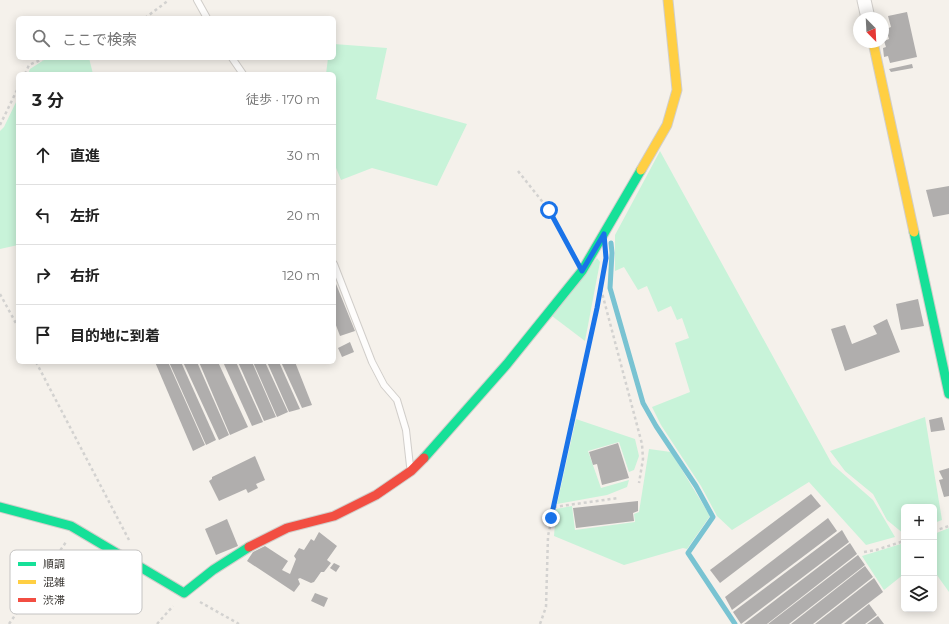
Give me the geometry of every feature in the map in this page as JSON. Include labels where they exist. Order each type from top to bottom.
[{"type":"street","points":[[142,568],[184,593],[213,570],[244,549],[287,528],[334,516],[376,495],[411,472],[440,442],[582,271],[667,125],[678,90],[668,0]]},
{"type":"street","points":[[864,0],[867,12]]},
{"type":"street","points":[[874,48],[949,394]]},
{"type":"street","points":[[0,507],[75,529],[111,550]]},
{"type":"lane","points":[[197,0],[206,16]]},
{"type":"lane","points":[[233,60],[242,72]]},
{"type":"lane","points":[[336,269],[372,362],[384,385],[397,400],[406,430],[411,472]]},
{"type":"path","points":[[148,16],[169,0]]},
{"type":"path","points":[[26,72],[29,65],[40,60]]},
{"type":"path","points":[[0,125],[16,92]]},
{"type":"path","points":[[518,171],[549,210],[582,271]]},
{"type":"path","points":[[540,624],[546,607],[548,536],[604,265]]},
{"type":"path","points":[[600,286],[642,444],[639,483]]},
{"type":"path","points":[[0,294],[16,323]]},
{"type":"path","points":[[37,364],[130,541]]},
{"type":"path","points":[[554,507],[618,498]]},
{"type":"path","points":[[937,530],[949,526]]},
{"type":"path","points":[[60,550],[75,529]]},
{"type":"path","points":[[864,552],[876,550],[901,542]]},
{"type":"path","points":[[157,624],[184,593],[239,624]]},
{"type":"path","points":[[9,624],[16,614]]},
{"type":"green space","points":[[336,44],[387,48],[376,99],[467,124],[437,186],[372,168],[341,180],[336,168],[336,72],[326,72],[328,60],[336,60]]},
{"type":"green space","points":[[44,60],[90,60],[92,72],[29,72],[30,69]]},
{"type":"green space","points":[[16,102],[16,245],[0,249],[0,131],[4,127]]},
{"type":"green space","points":[[660,151],[832,464],[873,500],[895,537],[866,545],[809,482],[732,530],[717,516],[701,486],[661,425],[652,407],[690,392],[675,343],[689,338],[682,318],[677,320],[671,306],[658,312],[647,286],[638,290],[624,267],[615,271],[615,235]]},
{"type":"green space","points":[[597,258],[600,262],[585,341],[552,316]]},
{"type":"green space","points":[[925,417],[942,520],[937,522],[937,504],[901,504],[901,532],[887,520],[873,494],[845,471],[830,451]]},
{"type":"green space","points":[[576,419],[635,439],[639,456],[634,470],[629,472],[619,442],[588,451],[601,488],[629,480],[627,487],[607,495],[557,504]]},
{"type":"green space","points":[[649,449],[671,452],[710,516],[687,549],[683,548],[624,565],[554,536],[556,509],[572,506],[575,530],[635,522],[634,514],[639,512]]},
{"type":"green space","points":[[949,528],[949,592],[937,575],[937,533]]},
{"type":"green space","points":[[901,544],[901,576],[884,590],[862,556]]},
{"type":"building","points":[[907,12],[917,57],[890,63],[888,56],[884,57],[883,48],[889,48],[889,28],[891,27],[889,16]]},
{"type":"building","points":[[912,64],[913,68],[891,72],[889,69]]},
{"type":"building","points":[[949,186],[949,214],[933,217],[926,190]]},
{"type":"building","points":[[336,284],[355,331],[340,336],[336,325]]},
{"type":"building","points":[[918,299],[924,326],[901,330],[896,304]]},
{"type":"building","points":[[887,319],[900,352],[845,371],[831,329],[845,325],[852,344],[877,334],[873,326]]},
{"type":"building","points":[[350,342],[354,352],[342,357],[338,348]]},
{"type":"building","points":[[156,364],[169,364],[205,445],[193,451]]},
{"type":"building","points":[[170,364],[182,364],[216,440],[206,445]]},
{"type":"building","points":[[184,364],[198,364],[229,435],[219,440]]},
{"type":"building","points":[[200,364],[219,364],[248,427],[230,435]]},
{"type":"building","points":[[224,364],[237,364],[263,422],[252,426]]},
{"type":"building","points":[[239,364],[253,364],[276,417],[264,421]]},
{"type":"building","points":[[254,364],[266,364],[288,412],[277,417]]},
{"type":"building","points":[[268,364],[280,364],[300,409],[289,412]]},
{"type":"building","points":[[282,364],[296,364],[312,405],[302,408]]},
{"type":"building","points":[[942,417],[945,430],[931,432],[929,420]]},
{"type":"building","points":[[618,443],[629,478],[602,485],[597,464],[593,465],[589,452]]},
{"type":"building","points":[[255,456],[265,480],[256,484],[258,488],[248,493],[246,489],[219,501],[209,481],[212,477]]},
{"type":"building","points":[[949,468],[949,496],[944,497],[939,480],[943,479],[939,471]]},
{"type":"building","points":[[811,494],[821,506],[720,583],[710,570]]},
{"type":"building","points":[[638,501],[638,511],[633,513],[634,521],[576,528],[573,508]]},
{"type":"building","points":[[828,518],[837,531],[732,610],[725,597]]},
{"type":"building","points":[[227,519],[238,546],[216,555],[205,529]]},
{"type":"building","points":[[842,530],[849,542],[741,624],[733,612]]},
{"type":"building","points":[[319,532],[337,546],[327,560],[331,563],[324,572],[321,572],[314,582],[311,583],[300,578],[298,579],[300,584],[294,592],[247,561],[253,552],[265,546],[288,561],[282,570],[290,574],[296,559],[294,556],[299,548],[304,550],[311,539],[314,541]]},
{"type":"building","points":[[850,543],[857,554],[767,624],[744,624]]},
{"type":"building","points":[[858,555],[865,565],[789,624],[768,624]]},
{"type":"building","points":[[334,563],[340,566],[336,572],[330,568]]},
{"type":"building","points":[[865,566],[873,577],[813,624],[791,624]]},
{"type":"building","points":[[874,578],[883,592],[841,624],[815,624]]},
{"type":"building","points":[[315,593],[328,598],[324,607],[311,601]]},
{"type":"building","points":[[869,604],[877,615],[865,624],[844,624]]},
{"type":"building","points":[[878,616],[884,624],[867,624]]},
{"type":"waterway","points":[[611,243],[612,253],[610,288],[643,403],[656,426],[696,486],[713,517],[688,553],[735,624]]},
{"type":"traffic: fast","points":[[424,458],[507,364],[582,271],[641,170]]},
{"type":"traffic: fast","points":[[914,232],[949,394]]},
{"type":"traffic: fast","points":[[0,507],[71,526],[111,550]]},
{"type":"traffic: fast","points":[[142,568],[184,593],[213,570],[249,547]]},
{"type":"traffic: slow","points":[[641,170],[667,125],[677,90],[668,0]]},
{"type":"traffic: slow","points":[[874,48],[914,232]]},
{"type":"traffic: jam","points":[[249,547],[287,528],[334,516],[376,495],[411,471],[424,458]]},
{"type":"route","points":[[549,210],[582,271],[604,234],[606,258],[597,308],[551,518]]}]
